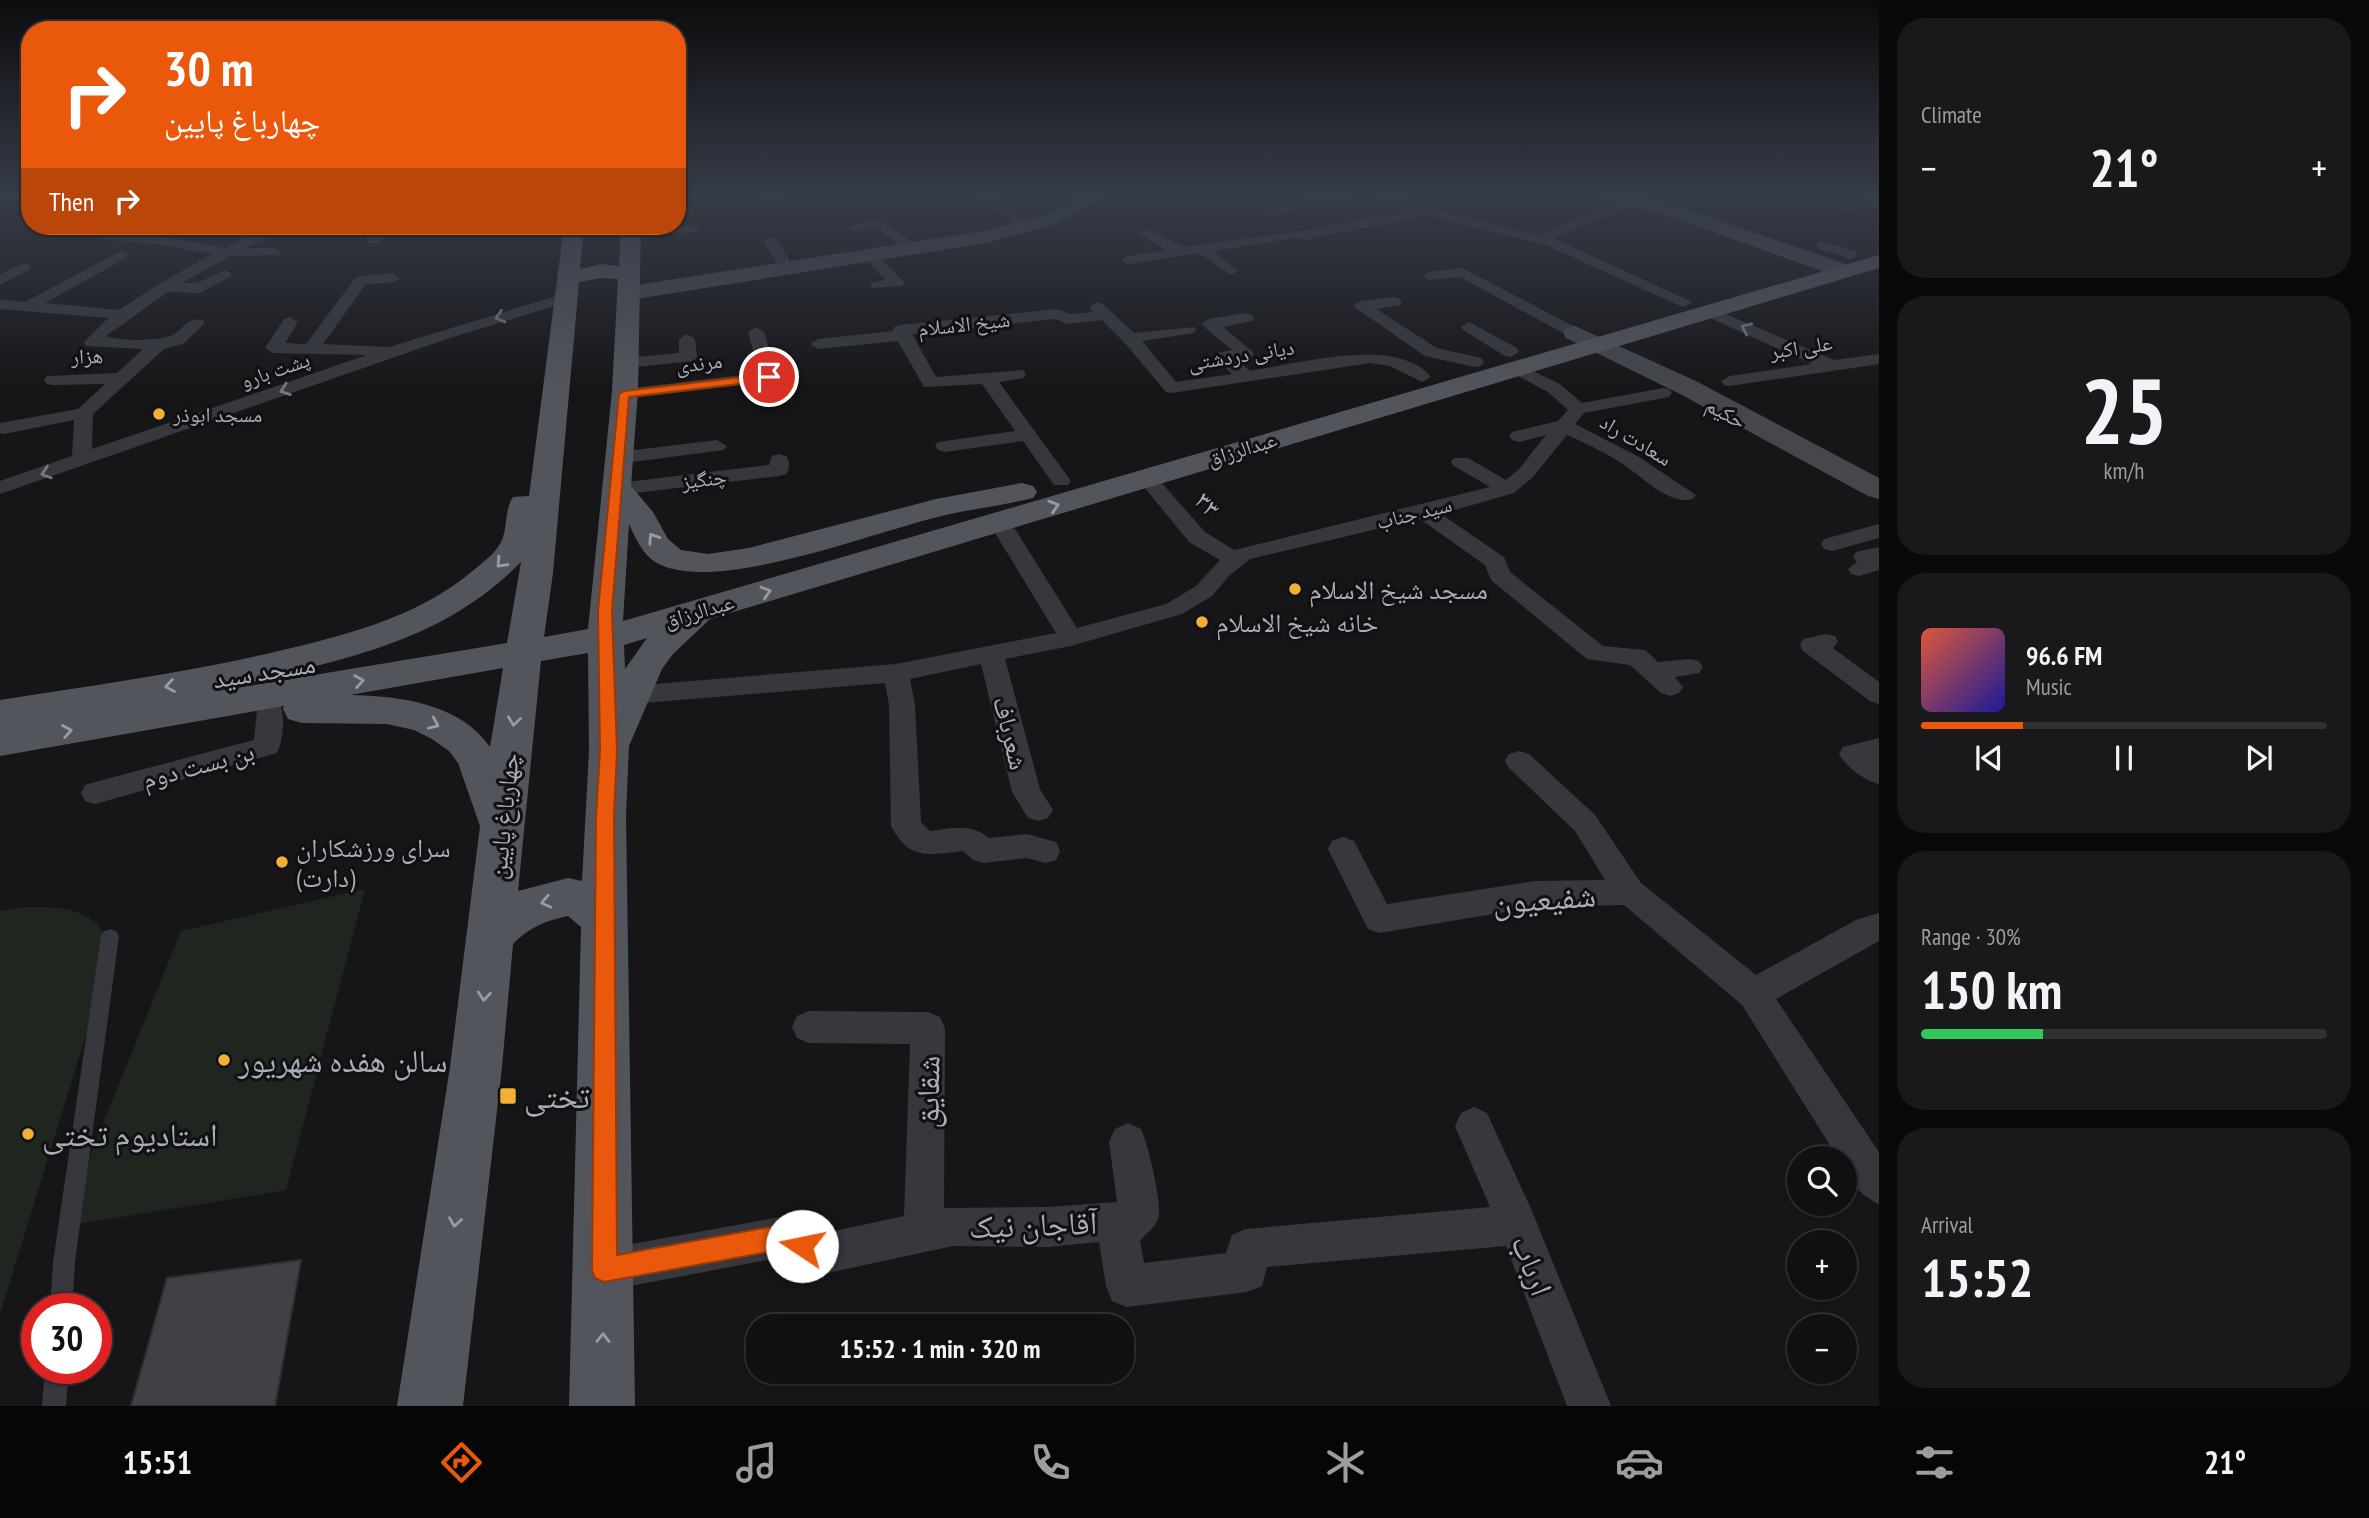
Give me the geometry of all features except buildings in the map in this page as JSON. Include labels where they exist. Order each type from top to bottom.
[{"type":"main road","name":"چهارباغ پایین","points":[[430,1406],[476,1067],[513,725],[556,411],[570,259]]},
{"type":"main road","points":[[602,1406],[605,816],[609,751],[606,625],[624,394],[630,259]]},
{"type":"main road","name":"عبدالرزاق","points":[[606,625],[703,610],[1000,523],[1584,339],[1809,259]]},
{"type":"main road","name":"عبدالرزاق","points":[[1835,259],[1847,263],[1879,261]]},
{"type":"main road","name":"عبدالرزاق","points":[[1584,339],[1707,311],[1855,259]]},
{"type":"main road","points":[[566,288],[601,271],[630,283]]},
{"type":"main road","name":"عبدالرزاق","points":[[606,625],[1022,492],[1475,362],[1514,360]]},
{"type":"main road","points":[[212,679],[358,642],[402,626],[447,604],[488,577],[516,547],[535,441],[556,411]]},
{"type":"main road","points":[[618,474],[655,544],[671,558],[708,564],[751,558],[936,508],[1022,492]]},
{"type":"main road","points":[[609,751],[645,666],[660,646],[703,610]]},
{"type":"main road","points":[[526,640],[606,625]]},
{"type":"main road","name":"مسجد سید","points":[[0,714],[212,679],[526,640]]},
{"type":"main road","name":"مسجد سید","points":[[0,742],[170,713],[526,640]]},
{"type":"main road","points":[[170,713],[385,710],[435,722],[464,742],[484,774],[502,831]]},
{"type":"main road","points":[[491,935],[510,916],[538,903],[568,897],[587,902],[604,919]]},
{"type":"street","points":[[27,307],[114,259]]},
{"type":"street","points":[[158,345],[92,342],[123,315],[212,259]]},
{"type":"street","points":[[782,259],[789,270]]},
{"type":"street","points":[[630,283],[789,270],[855,259]]},
{"type":"street","points":[[873,259],[897,283],[878,285]]},
{"type":"street","points":[[1128,260],[1150,262],[1160,259]]},
{"type":"street","points":[[1223,259],[1231,271]]},
{"type":"street","points":[[1586,259],[1684,302]]},
{"type":"street","points":[[0,281],[24,267]]},
{"type":"street","points":[[1625,275],[1650,267]]},
{"type":"street","points":[[1429,276],[1487,269]]},
{"type":"street","points":[[1462,272],[1584,339]]},
{"type":"street","points":[[164,287],[200,288],[225,274]]},
{"type":"street","points":[[311,348],[361,280],[392,278]]},
{"type":"street","name":"پشت بارو","points":[[0,488],[401,350],[566,288]]},
{"type":"street","points":[[1394,302],[1360,306],[1431,352],[1475,362]]},
{"type":"street","points":[[0,304],[123,315]]},
{"type":"street","name":"شیخ الاسلام","points":[[987,378],[930,383],[900,330],[1057,314],[1068,319],[1101,311]]},
{"type":"street","name":"دیانی دردشتی","points":[[1101,311],[1130,338],[1172,388],[1291,373],[1370,358],[1394,361],[1422,377]]},
{"type":"street","points":[[1707,311],[1830,365]]},
{"type":"street","points":[[1247,318],[1209,324],[1246,353],[1223,357],[1247,377]]},
{"type":"street","points":[[4,428],[84,413],[158,345],[177,340],[197,323]]},
{"type":"street","points":[[290,323],[273,348],[401,350]]},
{"type":"street","points":[[1469,327],[1555,388],[1578,409],[1663,393]]},
{"type":"street","points":[[1130,338],[1188,330]]},
{"type":"street","points":[[756,331],[775,377]]},
{"type":"street","points":[[818,344],[905,335]]},
{"type":"street","name":"حکیم","points":[[1584,339],[1689,388],[1879,491]]},
{"type":"street","name":"مرندی","points":[[626,363],[688,357],[687,340]]},
{"type":"street","name":"علی اکبر","points":[[1730,381],[1879,359]]},
{"type":"street","points":[[1017,374],[987,378],[1061,481]]},
{"type":"street","name":"مرندی","points":[[624,394],[775,377]]},
{"type":"street","name":"هزار","points":[[53,380],[123,378]]},
{"type":"street","name":"سید جناب","points":[[1071,638],[1174,608],[1203,591],[1242,554],[1424,512],[1507,489],[1526,473],[1578,409]]},
{"type":"street","points":[[82,461],[84,413]]},
{"type":"street","points":[[1519,436],[1563,426]]},
{"type":"street","name":"سعادت راد","points":[[1563,426],[1601,443],[1632,461],[1655,479],[1686,495]]},
{"type":"street","points":[[945,446],[1028,435]]},
{"type":"street","points":[[618,474],[717,446]]},
{"type":"street","name":"چنگیز","points":[[618,474],[779,470],[779,460]]},
{"type":"street","points":[[1461,463],[1507,489]]},
{"type":"street","points":[[1655,479],[1685,470]]},
{"type":"street","name":"۳۳","points":[[1147,478],[1197,537],[1235,560]]},
{"type":"street","points":[[1424,512],[1496,562],[1499,575],[1596,653],[1620,657],[1636,656],[1661,679],[1690,667]]},
{"type":"street","points":[[631,695],[897,673],[1071,638],[1000,523]]},
{"type":"street","points":[[1832,544],[1879,531]]},
{"type":"street","points":[[1858,569],[1876,563],[1864,557],[1879,554]]},
{"type":"street","points":[[1826,642],[1812,645],[1879,695]]},
{"type":"street","name":"شعرباف","points":[[992,654],[1026,792],[1038,810]]},
{"type":"street","points":[[897,673],[902,705],[906,826],[924,844],[968,838],[984,851],[1027,846],[1045,851]]},
{"type":"street","name":"بن بست دوم","points":[[95,793],[267,746],[270,710]]},
{"type":"street","points":[[1879,748],[1853,754],[1879,774]]},
{"type":"street","points":[[1519,761],[1585,824],[1630,892]]},
{"type":"street","name":"شفیعیون","points":[[1343,849],[1379,919],[1535,894],[1630,892],[1754,994],[1832,1118],[1879,1185]]},
{"type":"street","points":[[1754,994],[1867,930],[1879,927]]},
{"type":"street","name":"شقایق","points":[[809,1027],[928,1028],[924,1232]]},
{"type":"street","name":"ارباب","points":[[1474,1126],[1518,1225],[1588,1406]]},
{"type":"street","points":[[1118,1233],[1139,1214],[1128,1142]]},
{"type":"street","name":"آقاجان نیک","points":[[604,1270],[786,1236],[818,1255],[953,1226],[1048,1227],[1116,1221],[1126,1286],[1247,1271],[1246,1249],[1518,1225]]},
{"type":"lane","name":"حکیم","points":[[1584,339],[1683,389],[1879,496]]},
{"type":"lane","points":[[62,1293],[64,1262],[110,936]]},
{"type":"lane","points":[[54,1406],[56,1384]]},
{"type":"shaded area","name":"سالن هفده شهریور","points":[[365,889],[286,1190],[61,1227],[181,931]]},
{"type":"shaded area","name":"استادیوم تختی","points":[[24,907],[68,910],[88,917],[103,932],[111,954],[0,1314],[0,911]]},
{"type":"place","name":"مسجد ابوذر","points":[[159,414]]},
{"type":"place","name":"مسجد شیخ الاسلام","points":[[1295,589]]},
{"type":"place","name":"خانه شیخ الاسلام","points":[[1202,622]]},
{"type":"place","name":"سرای ورزشکاران (دارت)","points":[[282,862]]},
{"type":"place","name":"سالن هفده شهریور","points":[[224,1060]]},
{"type":"place","name":"تختی","points":[[508,1096]]},
{"type":"place","name":"استادیوم تختی","points":[[28,1134]]},
{"type":"route","points":[[769,377],[624,394],[618,489],[605,611],[609,751],[605,816],[604,1270],[786,1236],[802,1246]]}]
